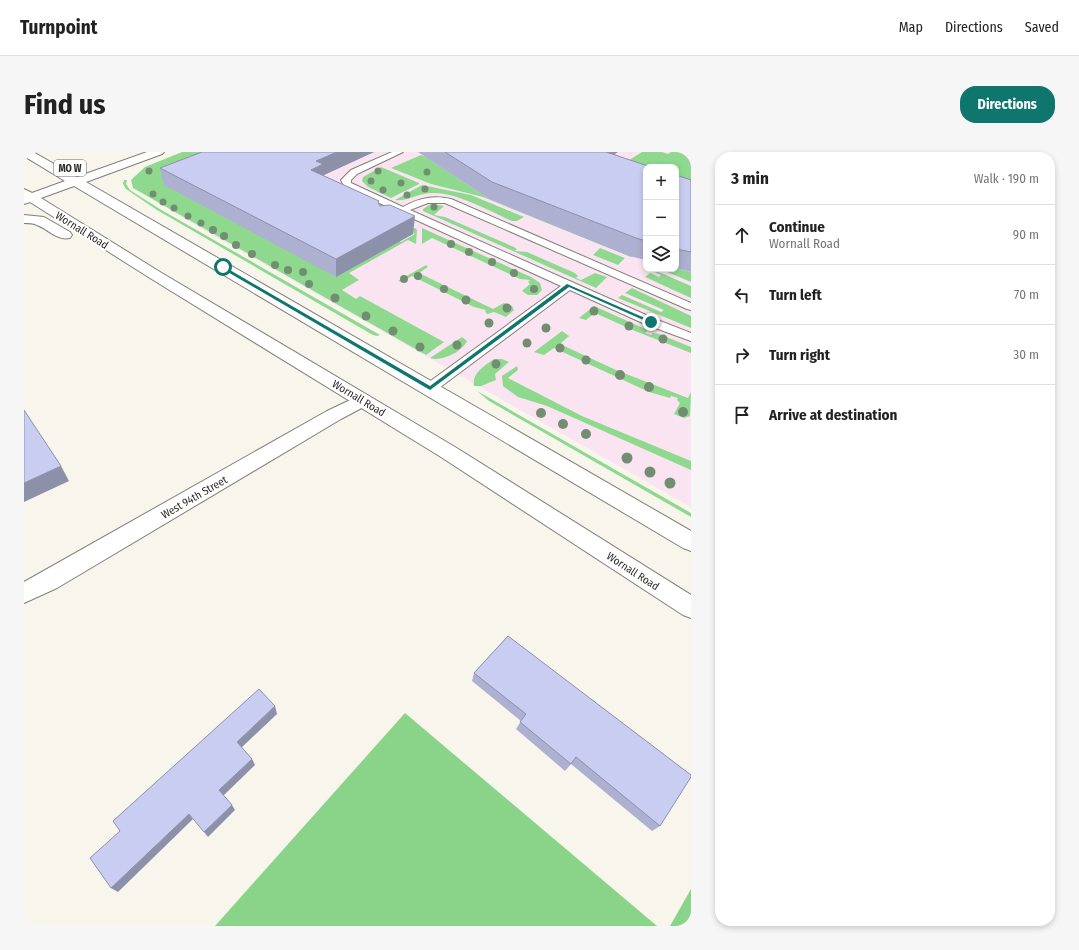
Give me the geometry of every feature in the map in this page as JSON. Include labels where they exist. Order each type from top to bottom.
[{"type":"main road","points":[[25,152],[59,172],[74,174],[430,388],[691,542]]},
{"type":"main road","name":"MO W","points":[[27,191],[74,174],[158,152]]},
{"type":"main road","name":"MO W","points":[[45,176],[59,172]]},
{"type":"main road","name":"Wornall Road","points":[[27,191],[155,275],[364,400],[691,608]]},
{"type":"main road","points":[[24,219],[39,220],[121,268],[155,275]]},
{"type":"main road","name":"West 94th Street","points":[[24,593],[49,581],[334,415],[364,400]]},
{"type":"lane","points":[[399,152],[354,172],[346,180],[347,184],[651,322],[691,337]]},
{"type":"lane","points":[[389,218],[427,199],[440,199],[448,201],[691,307]]},
{"type":"lane","points":[[401,223],[415,216]]},
{"type":"lane","points":[[430,388],[569,285]]},
{"type":"shaded area","points":[[188,152],[691,152],[691,507],[172,212],[135,176]]},
{"type":"green space","points":[[182,152],[247,152],[401,242],[415,234],[406,229],[415,228],[417,230],[416,244],[408,240],[349,273],[359,280],[342,290],[356,299],[360,296],[444,342],[426,355],[133,188],[131,180],[145,167]]},
{"type":"green space","points":[[642,152],[662,152],[668,154],[671,152],[691,152],[691,193],[679,189],[679,164],[643,164],[643,168],[617,168]]},
{"type":"green space","points":[[421,155],[489,199],[632,256],[631,257],[483,197],[431,184],[391,168]]},
{"type":"green space","points":[[381,167],[419,184],[391,198],[368,187],[362,181],[363,177]]},
{"type":"green space","points":[[124,180],[127,180],[126,184],[130,190],[158,208],[380,335],[373,335],[157,210],[126,189],[123,184]]},
{"type":"green space","points":[[422,185],[471,195],[524,217],[517,221],[512,221],[463,199],[443,194],[429,193],[404,200],[395,200]]},
{"type":"green space","points":[[431,204],[444,206],[434,215],[445,217],[514,247],[517,249],[515,251],[527,252],[575,273],[578,276],[576,278],[581,280],[595,273],[607,277],[596,288],[423,211],[423,209]]},
{"type":"green space","points":[[422,228],[531,277],[540,283],[542,290],[537,295],[528,295],[522,291],[530,284],[528,282],[530,280],[520,279],[432,238],[422,244]]},
{"type":"green space","points":[[600,248],[625,258],[618,265],[593,255]]},
{"type":"green space","points":[[426,265],[428,267],[419,273],[493,309],[504,303],[512,306],[514,310],[506,317],[494,312],[487,314],[485,311],[486,310],[474,307],[412,276],[402,282],[398,281]]},
{"type":"green space","points":[[679,269],[691,272],[691,282],[667,272],[679,272]]},
{"type":"green space","points":[[654,272],[659,272],[691,286],[691,298],[645,277],[650,273],[659,277],[661,275]]},
{"type":"green space","points":[[632,288],[691,316],[691,328],[618,298],[622,295],[661,312],[664,310],[625,293]]},
{"type":"green space","points":[[594,306],[643,328],[647,331],[645,333],[651,335],[653,333],[659,334],[691,347],[691,353],[635,331],[595,313],[586,320],[579,318]]},
{"type":"green space","points":[[562,331],[569,336],[560,344],[616,370],[688,398],[691,392],[690,416],[684,418],[674,414],[680,403],[677,400],[678,398],[671,396],[670,398],[649,392],[554,348],[544,355],[534,352]]},
{"type":"green space","points":[[462,337],[467,341],[461,349],[440,359],[430,358]]},
{"type":"green space","points":[[494,359],[502,359],[509,362],[495,374],[496,380],[481,386],[474,386],[475,377],[477,374],[483,367]]},
{"type":"green space","points":[[517,366],[518,370],[508,378],[582,416],[691,461],[691,470],[547,406],[518,397],[503,386],[502,376]]},
{"type":"green space","points":[[477,391],[691,513],[691,517],[489,401]]},
{"type":"green space","points":[[405,713],[657,926],[215,926]]},
{"type":"green space","points":[[691,889],[691,926],[670,926]]},
{"type":"building","points":[[202,152],[337,152],[316,161],[323,164],[311,170],[379,201],[378,203],[380,206],[390,205],[415,216],[336,259],[160,168]]},
{"type":"building","points":[[445,152],[606,152],[643,164],[643,240],[636,238],[492,182]]},
{"type":"building","points":[[679,176],[691,180],[691,252],[679,250]]},
{"type":"building","points":[[24,410],[61,466],[24,483]]},
{"type":"building","points":[[508,636],[691,775],[660,826],[576,757],[571,764],[520,722],[526,714],[474,673]]},
{"type":"building","points":[[259,689],[275,706],[237,742],[252,759],[219,790],[232,805],[204,832],[189,814],[111,888],[90,858],[120,831],[113,821]]},
{"type":"route","points":[[223,267],[430,388],[569,285],[651,322]]}]
